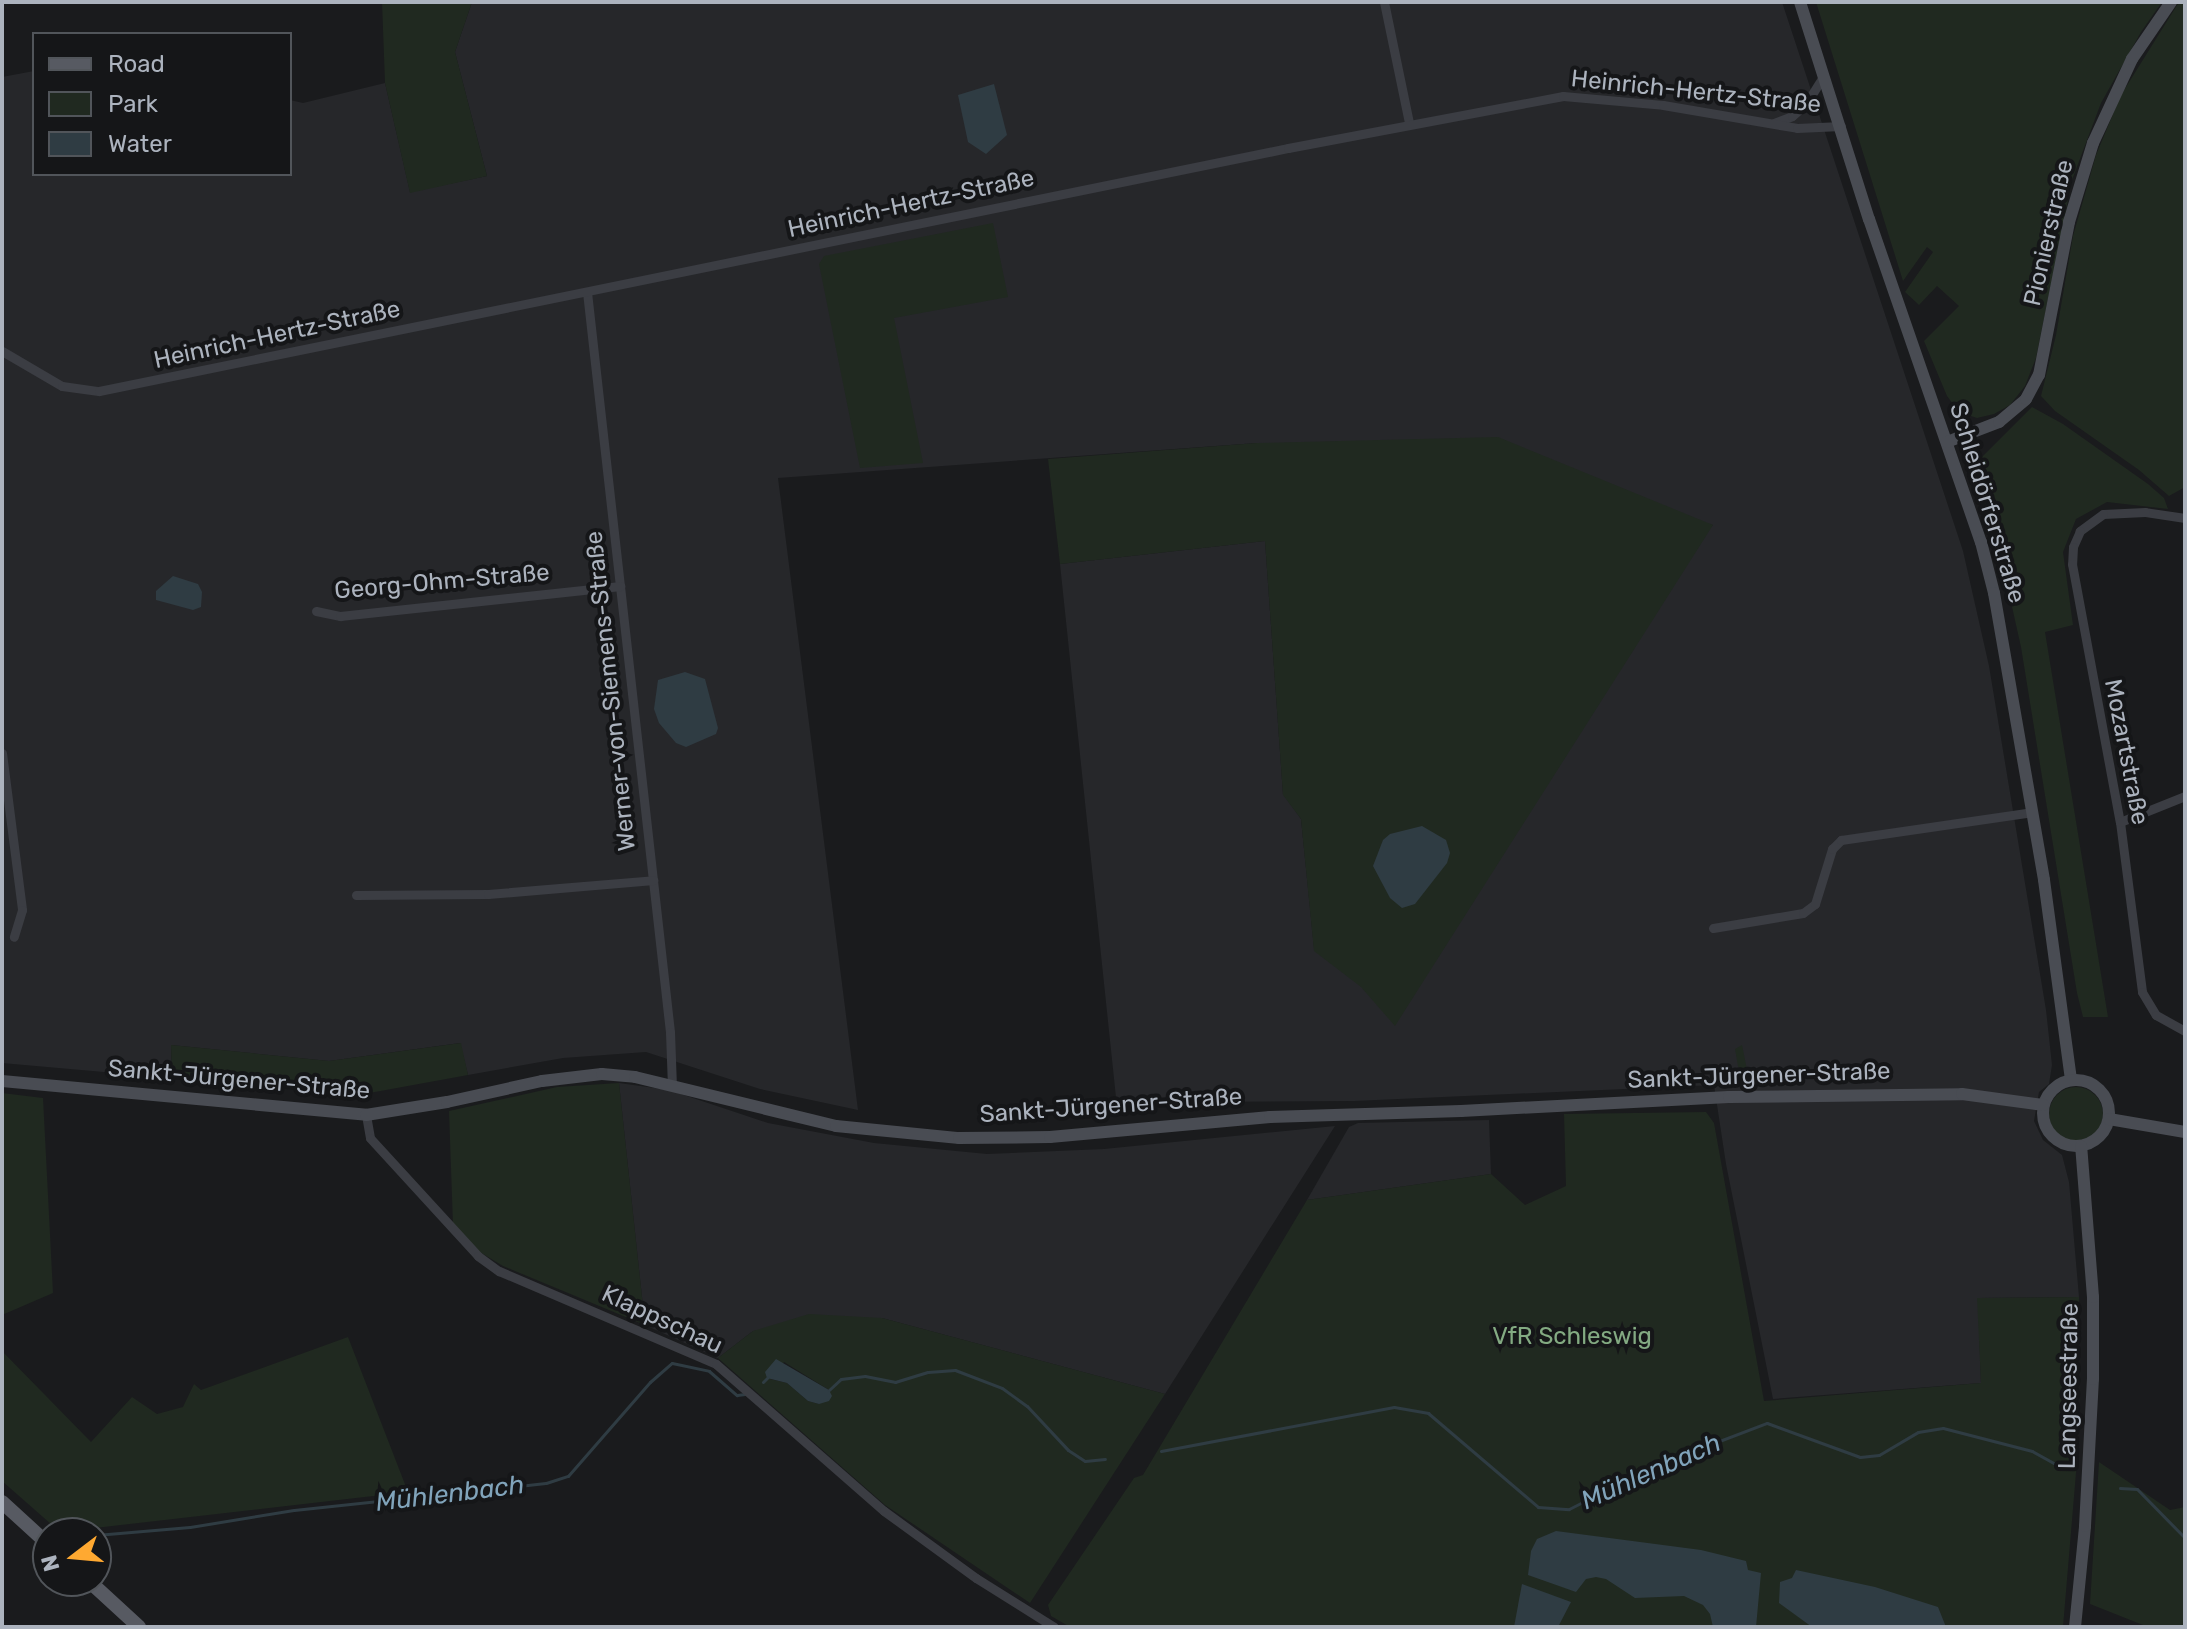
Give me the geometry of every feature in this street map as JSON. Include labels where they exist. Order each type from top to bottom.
[{"type":"main road","points":[[2,1502],[32,1529]]},
{"type":"main road","points":[[106,1597],[139,1627]]},
{"type":"street","points":[[1384,2],[1409,123]]},
{"type":"street","name":"Schleidörferstraße","points":[[1800,2],[1947,442],[1994,593],[2033,812],[2071,1080]]},
{"type":"street","name":"Pionierstraße","points":[[1947,442],[2007,417],[2026,399],[2039,375],[2069,222],[2093,143],[2132,59],[2171,2]]},
{"type":"street","points":[[1774,123],[1792,116],[1806,104],[1824,74]]},
{"type":"street","name":"Heinrich-Hertz-Straße","points":[[2,351],[62,386],[99,391],[1409,123],[1563,96],[1663,105],[1819,129],[1841,126]]},
{"type":"street","name":"Werner-von-Siemens-Straße","points":[[587,292],[670,1032],[672,1086]]},
{"type":"street","name":"Mozartstraße","points":[[2185,518],[2145,512],[2103,514],[2080,531],[2073,547],[2072,564],[2120,822],[2142,992],[2156,1015],[2185,1031]]},
{"type":"street","name":"Georg-Ohm-Straße","points":[[316,611],[340,616],[620,586]]},
{"type":"street","points":[[2,753],[22,910],[14,937]]},
{"type":"street","points":[[2120,822],[2185,796]]},
{"type":"street","points":[[1713,928],[1803,913],[1815,904],[1832,849],[1841,840],[2033,812]]},
{"type":"street","points":[[356,895],[488,894],[653,880]]},
{"type":"street","name":"Sankt-Jürgener-Straße","points":[[2,1081],[366,1115],[578,1076],[635,1077],[836,1126],[959,1138],[1050,1137],[1270,1117],[1755,1096],[1962,1094],[2043,1105]]},
{"type":"street","points":[[2071,1080],[2082,1080],[2099,1089],[2106,1098],[2109,1119],[2100,1137],[2081,1146],[2070,1147],[2051,1136],[2042,1116],[2043,1105],[2053,1088],[2071,1080]]},
{"type":"street","name":"Klappschau","points":[[366,1115],[370,1138],[478,1256],[499,1271],[716,1364],[884,1511],[1047,1626]]},
{"type":"street","points":[[2109,1119],[2185,1132]]},
{"type":"street","name":"Langseestraße","points":[[2075,1627],[2085,1526],[2093,1379],[2093,1297],[2081,1146]]},
{"type":"shaded area","points":[[472,2],[1782,2],[1963,551],[1989,666],[2046,1010],[2052,1065],[2049,1084],[2039,1092],[2034,1121],[2043,1140],[2062,1155],[2069,1182],[2079,1297],[1978,1298],[1981,1383],[1773,1399],[1726,1164],[1714,1085],[1354,1101],[1175,1102],[1117,1107],[1060,564],[1265,541],[1283,794],[1301,819],[1314,948],[1364,797],[1713,525],[1257,443],[778,478],[858,1110],[760,1089],[646,1052],[563,1058],[468,1075],[460,1043],[329,1061],[171,1045],[172,1078],[2,1063],[2,77],[32,71],[32,176],[292,176],[292,100],[303,103],[385,83],[410,192],[487,176],[455,52]]},
{"type":"shaded area","points":[[619,1083],[669,1090],[768,1123],[874,1143],[987,1154],[1104,1149],[1335,1126],[1165,1394],[882,1318],[753,1331],[718,1358],[645,1325]]},
{"type":"shaded area","points":[[1489,1120],[1491,1174],[1307,1200],[1349,1127],[1358,1123]]},
{"type":"green space","points":[[382,2],[472,2],[455,52],[487,176],[410,193],[385,83]]},
{"type":"green space","points":[[1816,2],[2162,2],[2141,32],[2101,103],[2072,180],[2036,358],[2025,386],[2010,405],[1994,414],[1977,418],[1959,412],[1947,396],[1924,341],[1959,306],[1937,286],[1919,305],[1905,292],[1933,252],[1927,247],[1903,281]]},
{"type":"green space","points":[[2179,2],[2185,2],[2185,487],[2169,496],[2139,470],[2055,411],[2041,396],[2056,335],[2073,236],[2096,155],[2121,95]]},
{"type":"green space","points":[[993,223],[1008,297],[894,318],[923,463],[860,468],[819,264],[824,256]]},
{"type":"green space","points":[[2032,407],[2063,424],[2148,484],[2164,498],[2168,509],[2107,502],[2076,519],[2063,552],[2073,625],[2045,632],[2108,1017],[2083,1017],[2077,993],[2021,647],[2004,571],[1977,485],[1977,462]]},
{"type":"green space","points":[[1498,437],[1713,525],[1395,1026],[1361,987],[1314,951],[1301,819],[1283,795],[1265,541],[1060,564],[1048,459],[1257,443]]},
{"type":"green space","points":[[461,1043],[468,1075],[364,1094],[172,1078],[171,1045],[329,1061]]},
{"type":"green space","points":[[1742,1045],[1751,1081],[1746,1081],[1738,1066],[1735,1049]]},
{"type":"green space","points":[[619,1083],[645,1325],[503,1266],[478,1251],[453,1225],[449,1111],[557,1087]]},
{"type":"green space","points":[[2076,1087],[2095,1095],[2103,1114],[2095,1133],[2076,1141],[2057,1133],[2049,1114],[2057,1095]]},
{"type":"green space","points":[[2,1093],[43,1098],[53,1293],[2,1315]]},
{"type":"green space","name":"VfR Schleswig","points":[[1706,1112],[1714,1123],[1764,1401],[1981,1383],[1977,1298],[2079,1297],[2077,1461],[2063,1627],[1070,1627],[1051,1616],[1048,1605],[1134,1478],[1143,1475],[1307,1200],[1491,1174],[1525,1205],[1566,1186],[1564,1114]]},
{"type":"green space","points":[[809,1314],[882,1318],[1165,1394],[1030,1603],[885,1505],[718,1358],[753,1331]],"holes":[[[784,1362],[829,1390],[819,1404],[808,1401],[787,1383],[770,1379]]]},
{"type":"green space","points":[[348,1337],[408,1492],[112,1526],[112,1517],[43,1517],[2,1481],[2,1351],[91,1442],[132,1397],[157,1414],[183,1407],[194,1384],[201,1390]]},
{"type":"green space","points":[[2099,1462],[2170,1510],[2185,1507],[2185,1627],[2148,1627],[2090,1604]]},
{"type":"water","points":[[994,84],[1007,135],[986,154],[968,142],[958,95]]},
{"type":"water","points":[[173,576],[198,584],[202,592],[201,607],[193,610],[156,600],[156,591]]},
{"type":"water","points":[[685,672],[705,679],[718,728],[716,734],[686,747],[676,743],[659,723],[654,709],[658,680]]},
{"type":"water","points":[[1422,826],[1446,840],[1450,853],[1447,863],[1415,904],[1402,908],[1390,898],[1373,866],[1383,840],[1390,834]]},
{"type":"water","points":[[776,1359],[829,1390],[832,1396],[829,1401],[819,1404],[808,1401],[787,1383],[767,1378],[765,1372]]},
{"type":"water","points":[[1556,1531],[1701,1550],[1746,1561],[1748,1570],[1761,1573],[1756,1627],[1713,1627],[1710,1614],[1703,1605],[1684,1596],[1635,1598],[1606,1579],[1596,1577],[1586,1579],[1576,1592],[1528,1575],[1531,1551],[1537,1539]]},
{"type":"water","points":[[1796,1570],[1875,1587],[1938,1607],[1946,1627],[1812,1627],[1779,1603],[1780,1582],[1792,1578]]},
{"type":"water","points":[[1522,1584],[1571,1602],[1558,1627],[1514,1627]]},
{"type":"waterway","name":"Mühlenbach","points":[[112,1534],[190,1527],[294,1510],[546,1483],[568,1476],[650,1382],[672,1363],[709,1371],[737,1395],[745,1394]]},
{"type":"waterway","name":"Mühlenbach","points":[[829,1390],[841,1379],[865,1376],[895,1382],[928,1372],[955,1370],[1002,1388],[1027,1406],[1068,1450],[1085,1461],[1105,1459]]},
{"type":"waterway","name":"Mühlenbach","points":[[763,1382],[767,1378]]},
{"type":"waterway","name":"Mühlenbach","points":[[1161,1451],[1394,1407],[1428,1413],[1538,1507],[1569,1509],[1651,1467],[1767,1423],[1860,1457],[1879,1455],[1918,1432],[1943,1428],[2032,1451],[2063,1468]]},
{"type":"waterway","name":"Mühlenbach","points":[[2120,1488],[2137,1489],[2185,1538]]}]
